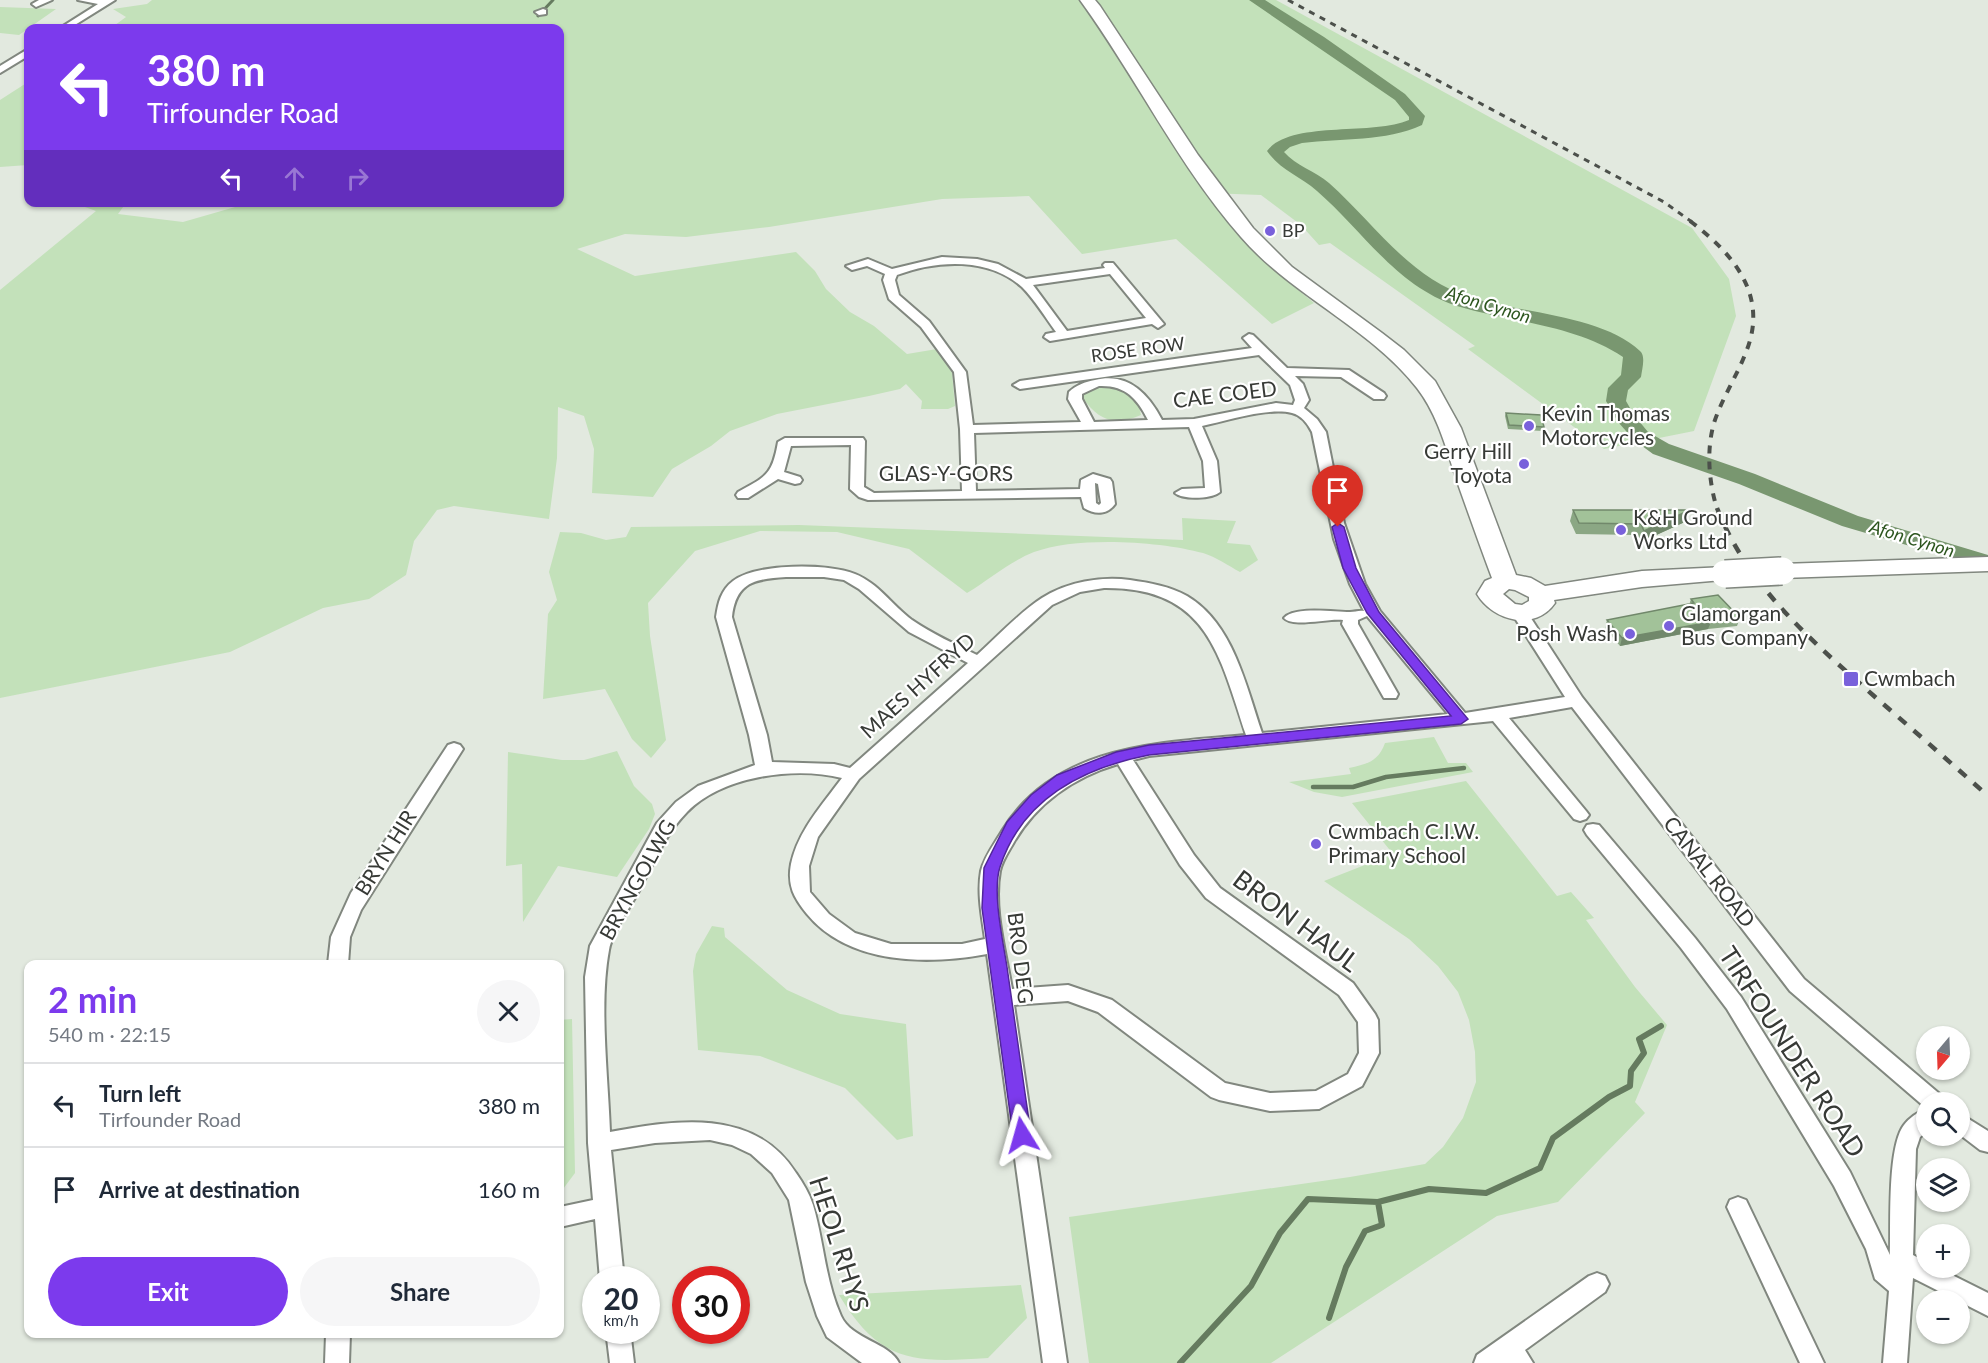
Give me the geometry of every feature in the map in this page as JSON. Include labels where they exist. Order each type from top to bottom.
[{"type":"main road","points":[[1087,0],[1106,21],[1140,79],[1220,200],[1266,256],[1300,285],[1381,342],[1417,373],[1433,393],[1449,426],[1506,581]]},
{"type":"main road","points":[[1540,594],[1542,603],[1539,607],[1519,612],[1503,608],[1492,599],[1491,590],[1499,583],[1506,581],[1522,583],[1540,594],[1642,579],[1782,571],[1988,564]]},
{"type":"street","points":[[36,4],[48,0]]},
{"type":"street","points":[[82,0],[110,1]]},
{"type":"street","points":[[71,24],[110,1]]},
{"type":"street","points":[[0,70],[24,55]]},
{"type":"street","points":[[852,266],[868,262],[892,273],[914,266],[964,261],[992,266],[1023,283],[1063,334]]},
{"type":"street","points":[[1023,283],[1112,267],[1157,322],[1050,337]]},
{"type":"street","points":[[892,273],[889,280],[893,296],[925,324],[960,372],[967,429],[969,496]]},
{"type":"street","points":[[1249,338],[1296,384],[1302,400],[1297,409],[1310,417],[1319,433],[1335,517],[1350,568],[1373,613],[1461,719]]},
{"type":"street","name":"ROSE ROW","points":[[1020,385],[1261,351]]},
{"type":"street","points":[[1283,372],[1344,373],[1379,396]]},
{"type":"street","name":"CAE COED","points":[[1090,427],[1075,399],[1076,392],[1086,385],[1110,382],[1127,386],[1139,394],[1157,424]]},
{"type":"street","name":"CAE COED","points":[[967,429],[1194,423],[1276,407],[1297,409]]},
{"type":"street","points":[[1182,493],[1213,492],[1210,461],[1194,423]]},
{"type":"street","name":"GLAS-Y-GORS","points":[[776,474],[781,469],[785,442],[858,441],[857,489],[873,497],[1087,493]]},
{"type":"street","points":[[743,495],[776,474],[795,480]]},
{"type":"street","points":[[764,768],[758,735],[724,617],[724,602],[735,587],[747,579],[766,572],[825,572],[850,578],[906,623],[941,644],[979,662]]},
{"type":"street","name":"MAES HYFRYD","points":[[994,945],[962,951],[891,951],[848,938],[822,919],[801,894],[800,866],[809,836],[853,775],[1046,602],[1064,591],[1104,584],[1144,585],[1177,596],[1199,611],[1219,637],[1256,739]]},
{"type":"street","name":"CANAL ROAD","points":[[1519,612],[1576,701],[1797,985],[1922,1092]]},
{"type":"street","points":[[1292,618],[1334,614],[1351,617],[1373,613]]},
{"type":"street","points":[[1351,617],[1350,624],[1390,694]]},
{"type":"street","name":"BRO DEG","points":[[1055,1363],[990,908],[991,868],[1012,826],[1036,798],[1063,778],[1121,755],[1497,715],[1576,701]]},
{"type":"street","name":"TIRFOUNDER ROAD","points":[[1497,715],[1688,943],[1734,1003],[1842,1179],[1877,1248],[1883,1272],[1901,1286]]},
{"type":"street","name":"BRYN HIR","points":[[338,960],[337,951],[348,917],[360,893],[455,749]]},
{"type":"street","name":"BRON HAUL","points":[[1002,998],[1068,993],[1105,1006],[1219,1091],[1270,1102],[1320,1100],[1355,1080],[1369,1053],[1368,1020],[1346,989],[1214,893],[1187,860],[1121,755]]},
{"type":"street","name":"BRYNGOLWG","points":[[610,1266],[599,1143],[595,977],[600,946],[663,828],[682,806],[704,790],[764,768],[834,770],[853,775]]},
{"type":"street","points":[[1895,1363],[1901,1286],[1905,1149],[1911,1132],[1916,1127]]},
{"type":"street","name":"HEOL RHYS","points":[[599,1143],[670,1130],[707,1129],[747,1139],[780,1163],[798,1194],[815,1274],[834,1329],[880,1361],[887,1363]]},
{"type":"street","points":[[1970,1130],[1988,1143]]},
{"type":"street","points":[[564,1216],[604,1207]]},
{"type":"street","points":[[1738,1207],[1812,1363]]},
{"type":"street","points":[[1902,1261],[1988,1305]]},
{"type":"street","points":[[1486,1363],[1514,1356],[1597,1284]]},
{"type":"street","points":[[337,1363],[338,1338]]},
{"type":"street","points":[[620,1344],[622,1363]]},
{"type":"green space","points":[[152,0],[1276,0],[1692,228],[1729,279],[1736,316],[1694,431],[1604,449],[1468,349],[1475,346],[1330,243],[1319,245],[1301,225],[1261,195],[1208,193],[1261,259],[1314,303],[1272,324],[1176,239],[1082,254],[1029,196],[942,199],[769,227],[686,237],[625,234],[577,249],[635,276],[796,252],[815,271],[826,289],[850,312],[874,326],[907,354],[937,349],[952,373],[955,406],[948,409],[921,409],[922,401],[906,384],[900,389],[777,414],[730,431],[711,446],[672,469],[653,497],[592,493],[594,449],[584,416],[558,407],[557,458],[549,519],[454,506],[437,510],[414,541],[406,575],[369,599],[323,608],[230,652],[0,698],[0,290],[96,211],[85,207],[123,207],[118,214],[183,222],[235,207],[564,207],[564,24],[116,24],[126,17],[113,9],[147,4]]},
{"type":"green space","points":[[0,7],[56,9],[35,24],[24,24],[24,31],[19,35],[0,33]]},
{"type":"green space","points":[[24,85],[24,165],[0,167],[0,100]]},
{"type":"green space","points":[[1096,386],[1125,391],[1135,400],[1141,415],[1115,421],[1101,416],[1082,397],[1086,391]]},
{"type":"green space","points":[[1182,518],[1236,521],[1227,543],[1250,545],[1258,560],[1240,572],[1218,559],[1185,549],[1142,543],[1072,544],[1052,547],[1025,556],[967,593],[909,549],[837,532],[760,531],[695,551],[648,603],[650,636],[666,740],[651,758],[632,739],[605,689],[543,699],[548,614],[557,600],[549,572],[560,532],[581,533],[606,540],[626,537],[631,527],[799,525],[1183,540]]},
{"type":"green space","points":[[1434,737],[1448,763],[1466,763],[1473,772],[1342,797],[1314,792],[1289,782],[1351,774],[1349,768],[1371,761],[1379,754],[1385,743]]},
{"type":"green space","points":[[617,751],[634,786],[652,804],[655,814],[649,829],[617,877],[558,866],[523,922],[522,864],[506,866],[508,752],[562,760],[584,760]]},
{"type":"green space","points":[[1466,781],[1557,896],[1571,892],[1594,918],[1586,920],[1635,987],[1667,1025],[1635,1102],[1645,1113],[1558,1202],[1497,1216],[1271,1363],[1089,1363],[1069,1217],[1350,1177],[1425,1164],[1443,1147],[1463,1118],[1476,1082],[1475,1052],[1469,1020],[1458,992],[1438,966],[1409,939],[1324,881],[1393,854],[1352,803]]},
{"type":"green space","points":[[712,926],[724,928],[725,937],[787,990],[840,1014],[906,1024],[913,1136],[897,1140],[845,1088],[760,1056],[698,1050],[693,971],[696,954]]},
{"type":"green space","points":[[572,1019],[575,1173],[564,1188],[564,1020]]},
{"type":"green space","points":[[1021,1285],[1027,1318],[988,1358],[962,1360],[919,1358],[901,1354],[884,1346],[854,1317],[839,1295]]},
{"type":"building","points":[[1506,413],[1541,415],[1544,427],[1509,425]]},
{"type":"building","points":[[1573,510],[1690,510],[1644,531],[1641,524],[1579,523]]},
{"type":"building","points":[[1718,595],[1740,618],[1622,638],[1607,620],[1694,603],[1691,599]]},
{"type":"waterway","points":[[538,16],[553,0]]},
{"type":"waterway","name":"Afon Cynon","points":[[1256,0],[1319,40],[1400,97],[1417,116],[1417,122],[1404,128],[1300,139],[1285,143],[1275,151],[1285,163],[1325,189],[1393,259],[1408,271],[1440,292],[1462,301],[1591,332],[1614,342],[1633,355],[1631,377],[1618,388],[1616,401],[1625,418],[1641,436],[1661,449],[1747,479],[1850,521],[1988,562]]},
{"type":"waterway","points":[[1313,787],[1353,787],[1386,777],[1464,768]]},
{"type":"waterway","points":[[1378,1202],[1429,1189],[1486,1193],[1540,1168],[1553,1138],[1609,1097],[1630,1086],[1631,1071],[1644,1053],[1639,1039],[1661,1026]]},
{"type":"waterway","points":[[1180,1363],[1251,1286],[1280,1233],[1308,1199],[1378,1202]]},
{"type":"waterway","points":[[1329,1318],[1346,1267],[1365,1231],[1382,1225],[1378,1202]]},
{"type":"railway","points":[[1288,0],[1664,202],[1692,222]]},
{"type":"railway","points":[[1690,221],[1721,248],[1733,262],[1750,295],[1753,313],[1752,332],[1746,352],[1721,405],[1714,423],[1710,444],[1712,488],[1717,509]]},
{"type":"railway","points":[[1717,508],[1730,537],[1746,563],[1784,611],[1828,655],[1988,796]]},
{"type":"place","name":"BP","points":[[1270,231]]},
{"type":"place","name":"Kevin Thomas Motorcycles","points":[[1529,426]]},
{"type":"place","name":"Gerry Hill Toyota","points":[[1524,464]]},
{"type":"place","name":"K&H Ground Works Ltd","points":[[1621,530]]},
{"type":"place","name":"Glamorgan Bus Company","points":[[1669,626]]},
{"type":"place","name":"Posh Wash","points":[[1630,634]]},
{"type":"place","name":"Cwmbach","points":[[1851,679]]},
{"type":"place","name":"Cwmbach C.I.W. Primary School","points":[[1316,844]]},
{"type":"route","points":[[1022,1135],[994,945],[990,908],[991,868],[1012,826],[1036,798],[1063,778],[1121,755],[1149,750],[1461,719],[1373,613],[1350,568],[1338,527]]}]
